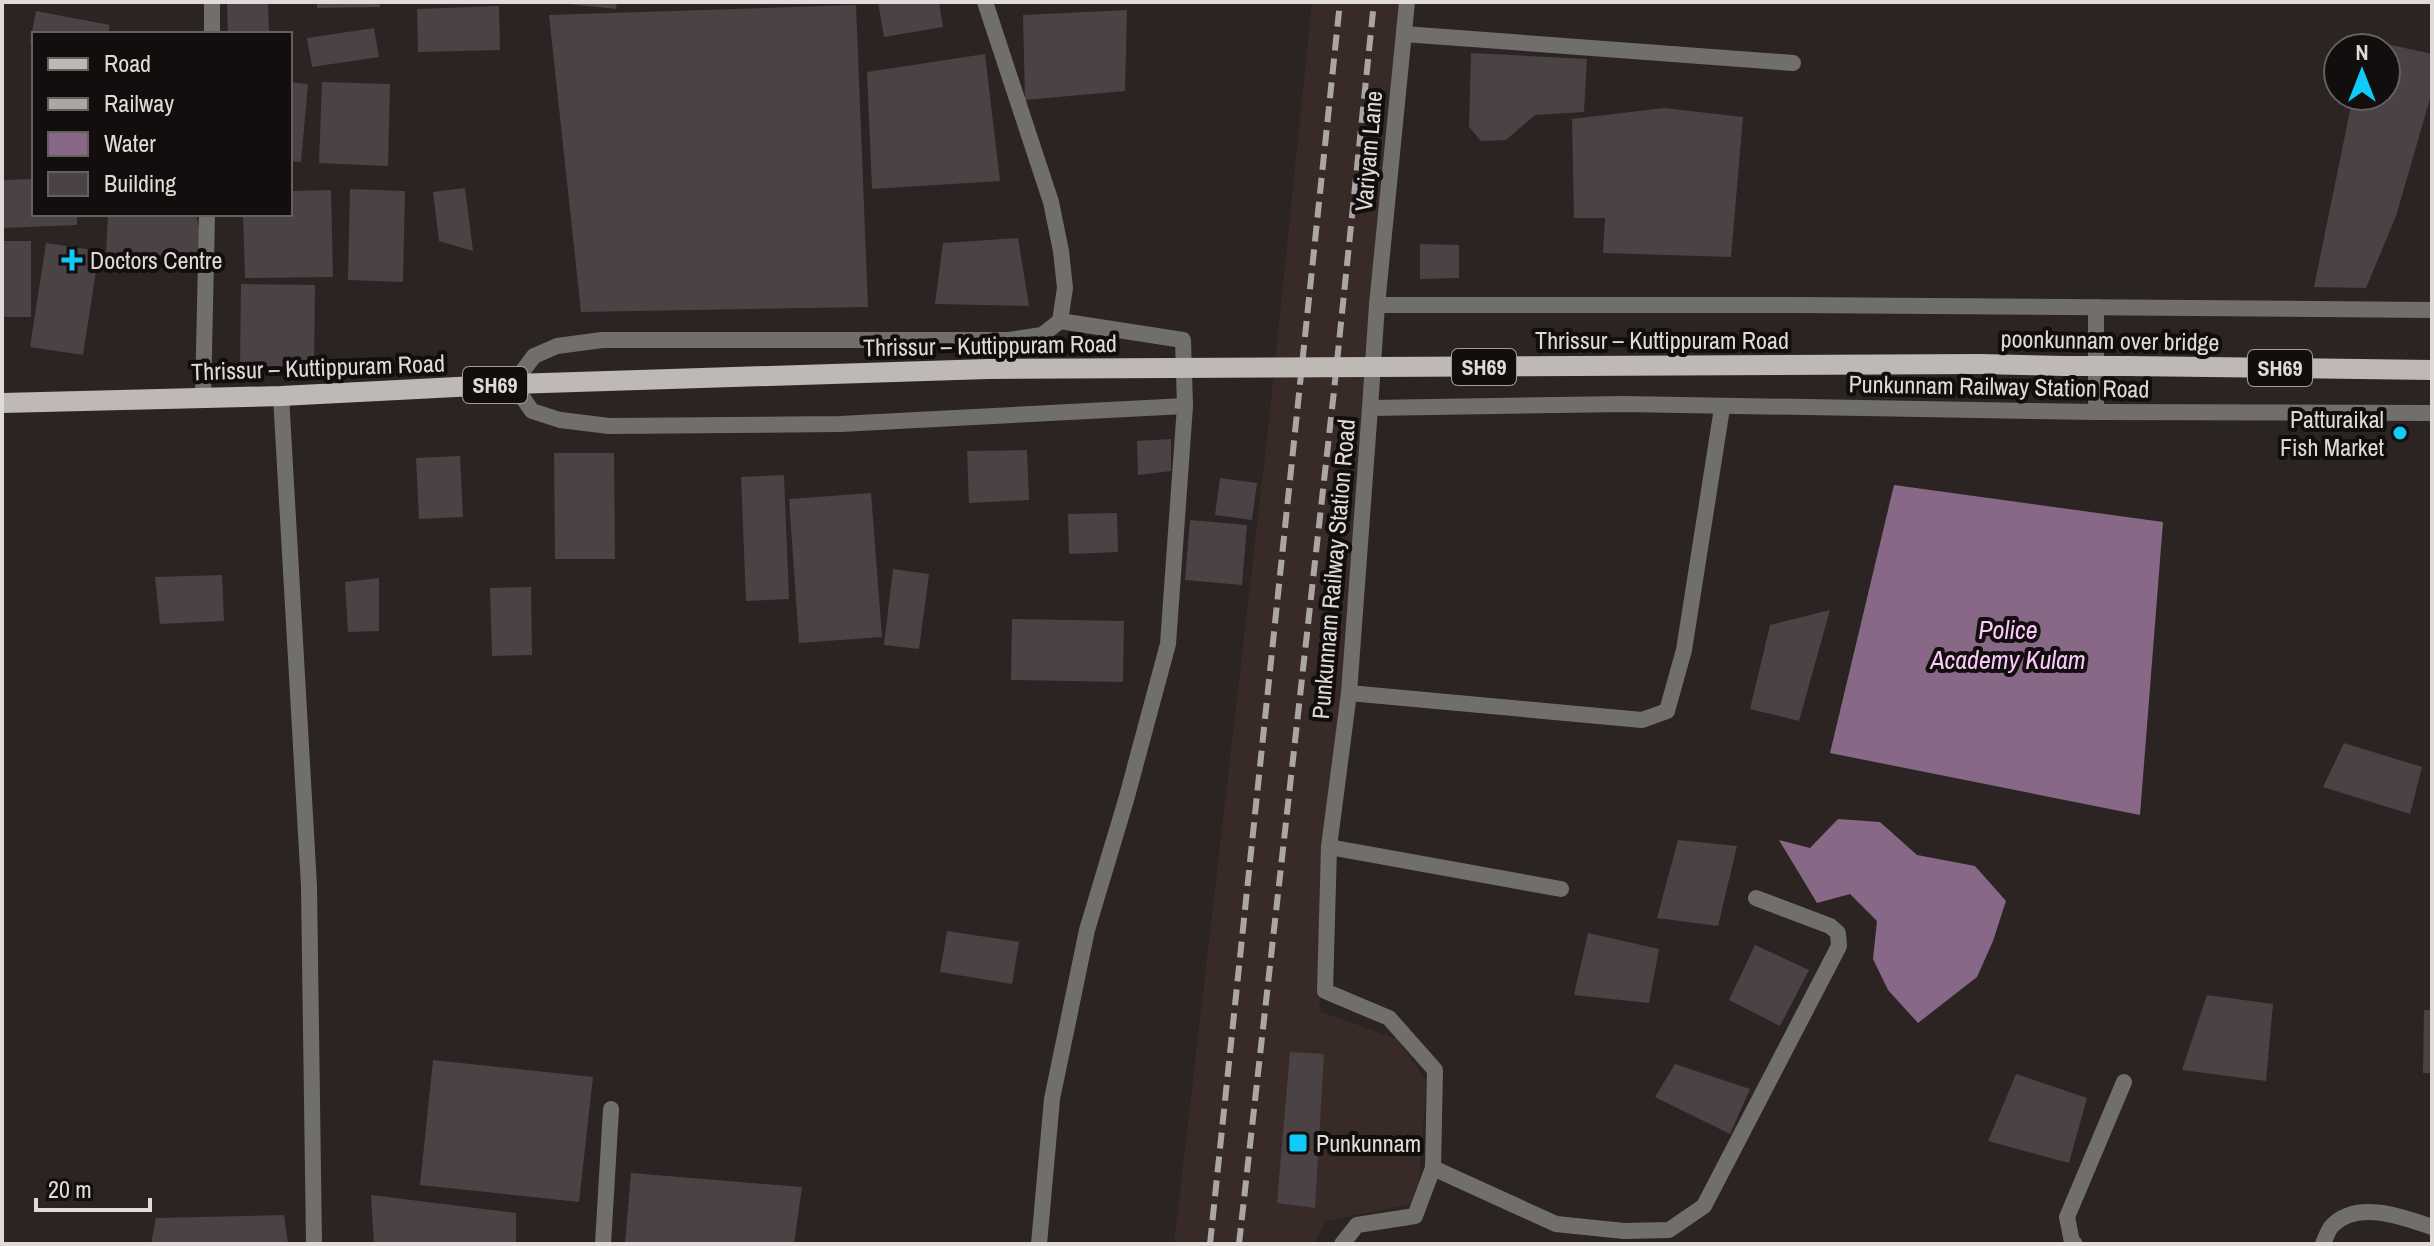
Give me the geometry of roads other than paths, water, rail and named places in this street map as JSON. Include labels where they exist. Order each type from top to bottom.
[{"type":"main road","name":"Thrissur – Kuttippuram Road","points":[[2,403],[281,396],[513,384],[988,369],[1979,364]]},
{"type":"main road","name":"poonkunnam over bridge","points":[[1979,364],[2432,370]]},
{"type":"street","points":[[212,2],[212,32]]},
{"type":"street","points":[[985,2],[1051,202],[1065,288],[1060,321],[1042,335],[1009,340],[602,340],[557,346],[534,356],[513,384],[532,411],[560,420],[609,426],[840,424],[1185,406]]},
{"type":"street","name":"Variyam Lane","points":[[1370,408],[1407,2]]},
{"type":"street","points":[[1404,34],[1793,63]]},
{"type":"street","points":[[203,398],[207,216]]},
{"type":"street","points":[[1377,305],[2432,310]]},
{"type":"street","points":[[2096,307],[2096,412]]},
{"type":"street","points":[[1039,1244],[1052,1099],[1087,930],[1168,644],[1185,406],[1183,340],[1060,321]]},
{"type":"street","points":[[281,396],[309,886],[314,1244]]},
{"type":"street","name":"Punkunnam Railway Station Road","points":[[1342,1244],[1357,1225],[1415,1216],[1433,1168],[1435,1070],[1389,1018],[1325,991],[1329,847],[1349,693],[1370,408],[1623,404],[1722,408],[2432,413]]},
{"type":"street","points":[[1349,693],[1642,720],[1667,711],[1684,650],[1722,408]]},
{"type":"street","points":[[1329,847],[1561,889]]},
{"type":"street","points":[[1433,1168],[1556,1224],[1624,1231],[1669,1230],[1704,1206],[1839,946],[1838,933],[1830,926],[1756,898]]},
{"type":"street","points":[[2075,1244],[2067,1217],[2124,1082]]},
{"type":"street","points":[[603,1244],[611,1109]]},
{"type":"street","points":[[2323,1244],[2331,1227],[2356,1213],[2390,1213],[2432,1227]]},
{"type":"water","name":"Police Academy Kulam","points":[[1894,485],[2163,522],[2140,815],[1830,753]]},
{"type":"water","points":[[1838,819],[1880,822],[1917,855],[1975,866],[2006,901],[1977,977],[1918,1023],[1888,990],[1873,959],[1877,921],[1850,894],[1817,903],[1779,840],[1810,848]]},
{"type":"railway","points":[[1210,1244],[1340,2]]},
{"type":"railway","points":[[1239,1244],[1374,2]]},
{"type":"place","name":"Doctors Centre","points":[[72,260]]},
{"type":"place","name":"Patturaikal Fish Market","points":[[2400,433]]},
{"type":"place","name":"Punkunnam","points":[[1298,1143]]}]
